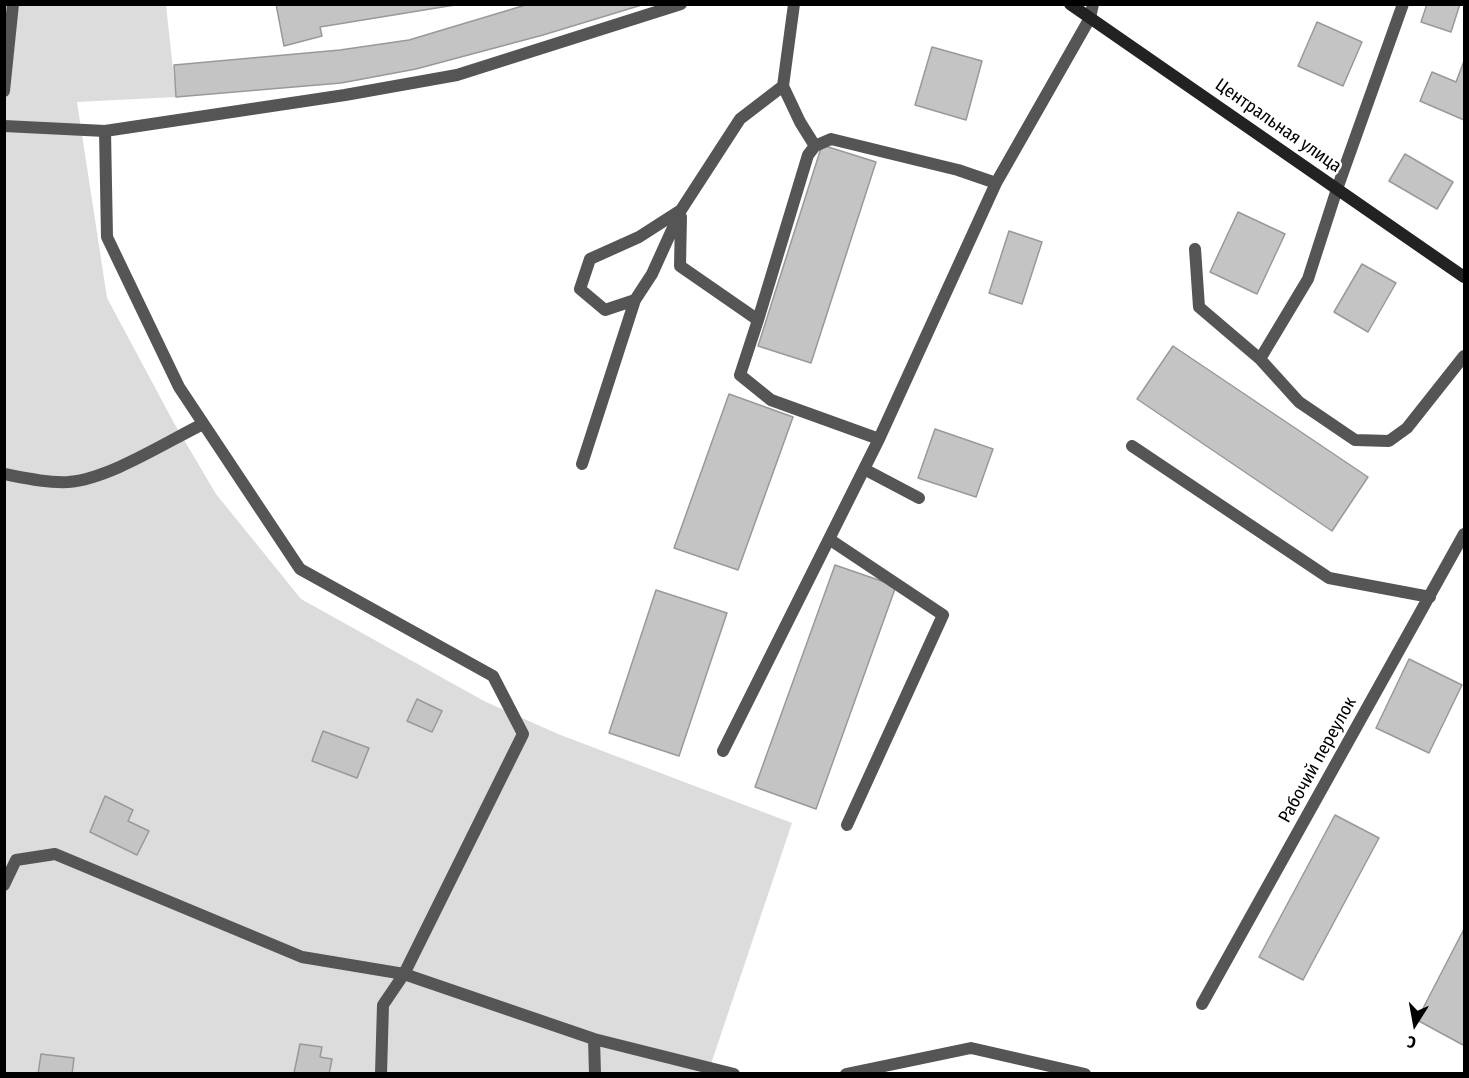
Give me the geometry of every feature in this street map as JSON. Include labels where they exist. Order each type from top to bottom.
[{"type":"street","points":[[4,91],[13,4]]},
{"type":"street","points":[[4,126],[105,131],[345,95],[457,75],[681,4]]},
{"type":"street","points":[[794,4],[783,86],[800,122],[815,146]]},
{"type":"street","name":"Центральная улица","points":[[1070,4],[1464,277]]},
{"type":"street","points":[[723,751],[879,439],[996,183],[1090,18],[1093,4]]},
{"type":"street","points":[[1260,359],[1308,279],[1337,189],[1403,4]]},
{"type":"street","points":[[582,464],[634,300],[652,274],[681,210],[740,119],[783,86]]},
{"type":"street","points":[[105,131],[106,237],[178,387],[300,569],[493,676],[523,734],[404,974],[383,1005],[381,1074]]},
{"type":"street","points":[[879,439],[771,400],[740,375],[808,155],[815,146],[831,139],[958,170],[996,183]]},
{"type":"street","points":[[634,300],[605,310],[580,289],[590,259],[639,237],[681,210]]},
{"type":"street","points":[[681,210],[680,266],[758,320]]},
{"type":"street","points":[[1195,249],[1199,307],[1260,359],[1299,402],[1355,440],[1389,441],[1407,428],[1464,356]]},
{"type":"street","points":[[4,474],[69,482],[104,474],[203,424]]},
{"type":"street","points":[[1132,446],[1329,578],[1430,597]]},
{"type":"street","points":[[864,469],[919,498]]},
{"type":"street","name":"Рабочий переулок","points":[[1202,1004],[1464,534]]},
{"type":"street","points":[[829,539],[943,615],[847,825]]},
{"type":"street","points":[[4,885],[16,860],[54,854],[302,957],[404,974],[594,1039],[734,1074]]},
{"type":"street","points":[[594,1039],[595,1074]]},
{"type":"street","points":[[846,1074],[971,1048],[1085,1074]]},
{"type":"shaded area","points":[[5,5],[166,5],[176,97],[77,102],[107,298],[174,423],[216,494],[301,599],[484,701],[558,734],[792,823],[708,1073],[5,1074]]},
{"type":"building","points":[[276,4],[461,4],[320,27],[322,36],[284,46]]},
{"type":"building","points":[[529,4],[645,4],[543,35],[416,69],[341,83],[176,97],[174,65],[340,50],[409,40]]},
{"type":"building","points":[[1427,4],[1460,4],[1451,32],[1421,22]]},
{"type":"building","points":[[1317,22],[1362,42],[1343,86],[1298,66]]},
{"type":"building","points":[[932,47],[982,61],[966,120],[915,105]]},
{"type":"building","points":[[1464,61],[1464,120],[1420,101],[1432,72],[1456,82]]},
{"type":"building","points":[[822,145],[876,162],[811,363],[758,346]]},
{"type":"building","points":[[1405,154],[1453,182],[1437,209],[1389,181]]},
{"type":"building","points":[[1238,212],[1285,234],[1257,294],[1210,272]]},
{"type":"building","points":[[1009,231],[1042,242],[1022,304],[989,293]]},
{"type":"building","points":[[1362,264],[1396,283],[1368,332],[1334,312]]},
{"type":"building","points":[[1173,346],[1368,477],[1332,531],[1137,399]]},
{"type":"building","points":[[729,394],[793,417],[738,570],[674,548]]},
{"type":"building","points":[[935,429],[993,449],[976,497],[918,478]]},
{"type":"building","points":[[835,565],[896,586],[816,809],[755,787]]},
{"type":"building","points":[[656,590],[727,613],[679,756],[609,733]]},
{"type":"building","points":[[1409,659],[1462,685],[1429,753],[1376,728]]},
{"type":"building","points":[[417,699],[442,711],[432,732],[407,721]]},
{"type":"building","points":[[323,731],[369,748],[357,778],[312,761]]},
{"type":"building","points":[[105,796],[133,810],[128,821],[149,831],[137,855],[90,832]]},
{"type":"building","points":[[1335,815],[1379,838],[1303,980],[1259,957]]},
{"type":"building","points":[[1464,929],[1464,1042],[1463,1045],[1417,1020]]},
{"type":"building","points":[[300,1044],[322,1047],[320,1057],[332,1059],[329,1074],[294,1073]]},
{"type":"building","points":[[41,1054],[74,1058],[72,1074],[38,1074]]}]
